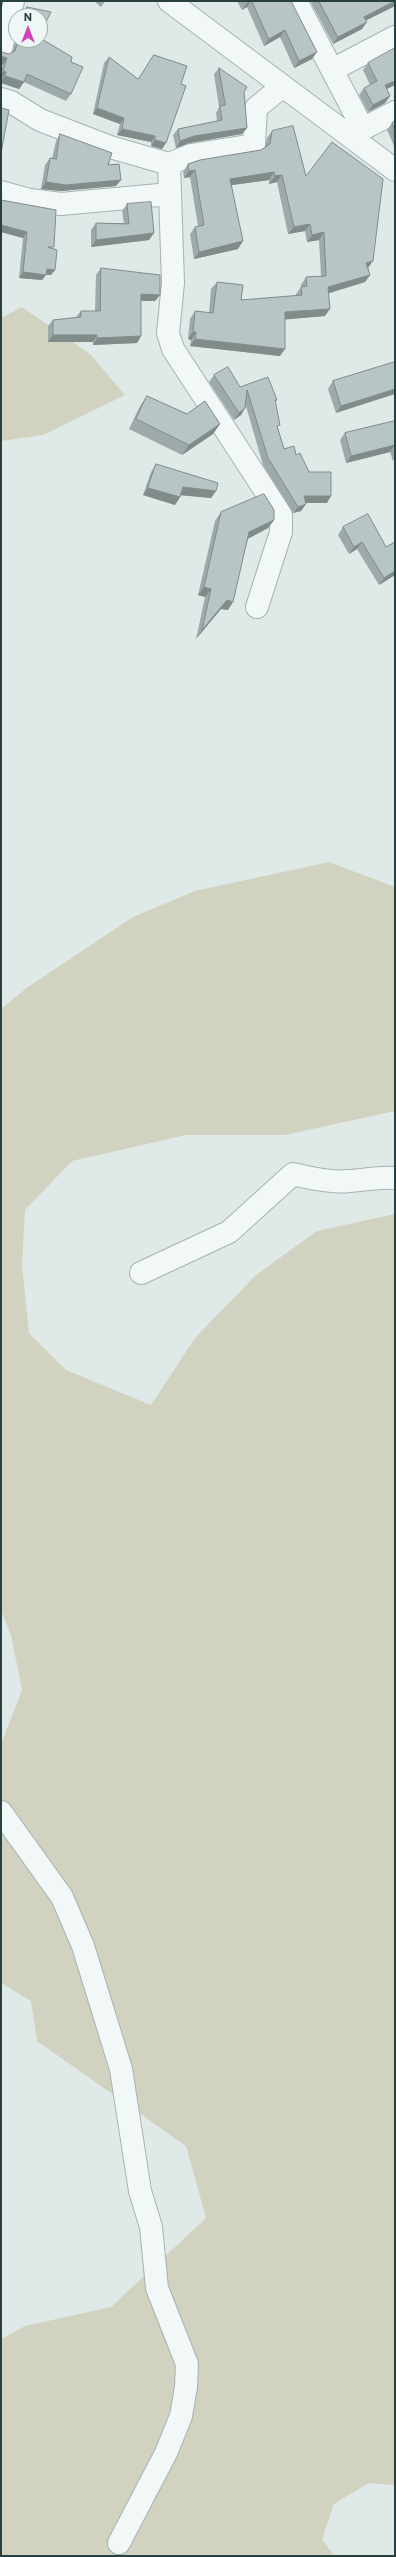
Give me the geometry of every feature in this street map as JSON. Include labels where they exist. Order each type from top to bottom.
[{"type":"street","points":[[1,49],[13,1]]},
{"type":"street","points":[[169,1],[283,86],[356,132],[395,170]]},
{"type":"street","points":[[296,1],[332,70],[356,132]]},
{"type":"street","points":[[332,70],[395,37]]},
{"type":"street","points":[[1,99],[11,102],[40,120],[110,147],[169,164],[191,155],[254,145],[256,108],[283,86]]},
{"type":"street","points":[[356,132],[395,112]]},
{"type":"street","points":[[169,164],[173,283],[168,333],[173,349],[281,515],[280,532],[257,607]]},
{"type":"street","points":[[1,192],[30,200],[61,204],[170,194]]},
{"type":"street","points":[[141,1273],[229,1232],[293,1174],[318,1180],[347,1182],[384,1177],[395,1178]]},
{"type":"street","points":[[1,1812],[62,1897],[83,1946],[121,2069],[140,2191],[151,2227],[157,2288],[187,2364],[186,2387],[181,2416],[166,2453],[119,2544]]},
{"type":"green space","points":[[22,307],[90,354],[125,395],[43,435],[1,441],[1,318]]},
{"type":"green space","points":[[329,862],[395,887],[395,1111],[285,1135],[186,1135],[72,1161],[25,1210],[22,1266],[29,1333],[66,1370],[151,1405],[195,1338],[256,1275],[317,1231],[395,1214],[395,2485],[369,2483],[334,2504],[322,2539],[334,2556],[1,2556],[1,2339],[25,2326],[111,2307],[206,2218],[186,2146],[37,2041],[31,2001],[1,1983],[1,1744],[22,1690],[11,1635],[1,1610],[1,1009],[28,987],[133,917],[195,891]]},
{"type":"building","points":[[252,1],[291,1],[317,52],[299,61],[285,30],[269,39]]},
{"type":"building","points":[[319,1],[395,1],[364,17],[367,22],[338,37]]},
{"type":"building","points":[[48,43],[72,57],[71,62],[83,67],[71,94],[27,74],[24,82],[5,76],[6,72],[3,71],[7,58],[1,56],[1,52],[9,54],[15,51],[16,48],[48,48]]},
{"type":"building","points":[[395,48],[395,81],[385,85],[390,96],[373,105],[364,88],[377,81],[368,63]]},
{"type":"building","points":[[154,55],[187,66],[181,84],[186,86],[166,143],[155,140],[155,136],[122,129],[124,118],[97,108],[109,57],[138,79]]},
{"type":"building","points":[[219,68],[247,87],[244,92],[247,128],[194,136],[180,141],[178,129],[222,120],[220,106],[225,105]]},
{"type":"building","points":[[1,108],[9,110],[1,153]]},
{"type":"building","points":[[395,121],[395,131],[392,123]]},
{"type":"building","points":[[293,126],[306,176],[332,142],[383,179],[373,261],[366,263],[370,275],[328,287],[330,309],[285,312],[285,349],[195,339],[196,332],[193,332],[195,311],[213,313],[217,282],[243,285],[241,300],[302,295],[301,287],[307,286],[306,277],[326,276],[324,232],[312,235],[310,224],[294,227],[282,175],[275,176],[274,172],[230,179],[243,241],[199,252],[195,227],[204,225],[195,170],[189,171],[188,164],[200,160],[261,150],[270,144],[272,131]]},
{"type":"building","points":[[60,134],[112,153],[108,165],[119,164],[121,180],[66,185],[46,182],[50,158],[56,159]]},
{"type":"building","points":[[1,200],[56,210],[54,247],[48,247],[57,250],[55,270],[47,269],[46,275],[23,272],[27,232],[1,225]]},
{"type":"building","points":[[151,202],[154,233],[96,240],[96,223],[129,224],[127,204]]},
{"type":"building","points":[[101,268],[160,275],[160,295],[141,294],[141,336],[97,338],[97,335],[53,335],[53,320],[81,317],[81,311],[100,311]]},
{"type":"building","points":[[395,362],[395,389],[341,406],[333,381]]},
{"type":"building","points":[[228,367],[240,387],[268,377],[277,400],[275,400],[280,425],[277,426],[284,449],[294,446],[296,455],[300,453],[309,472],[331,472],[331,496],[304,496],[306,504],[298,507],[268,458],[247,390],[245,408],[239,413],[214,375]]},
{"type":"building","points":[[147,396],[187,414],[205,401],[220,424],[189,445],[136,419]]},
{"type":"building","points":[[395,421],[395,445],[351,456],[345,433]]},
{"type":"building","points":[[156,464],[218,483],[216,491],[183,487],[180,497],[148,488]]},
{"type":"building","points":[[264,494],[274,510],[274,520],[249,532],[233,602],[227,600],[202,630],[211,589],[204,587],[221,512]]},
{"type":"building","points":[[368,514],[386,547],[395,542],[395,571],[384,578],[362,542],[354,547],[343,527]]}]
